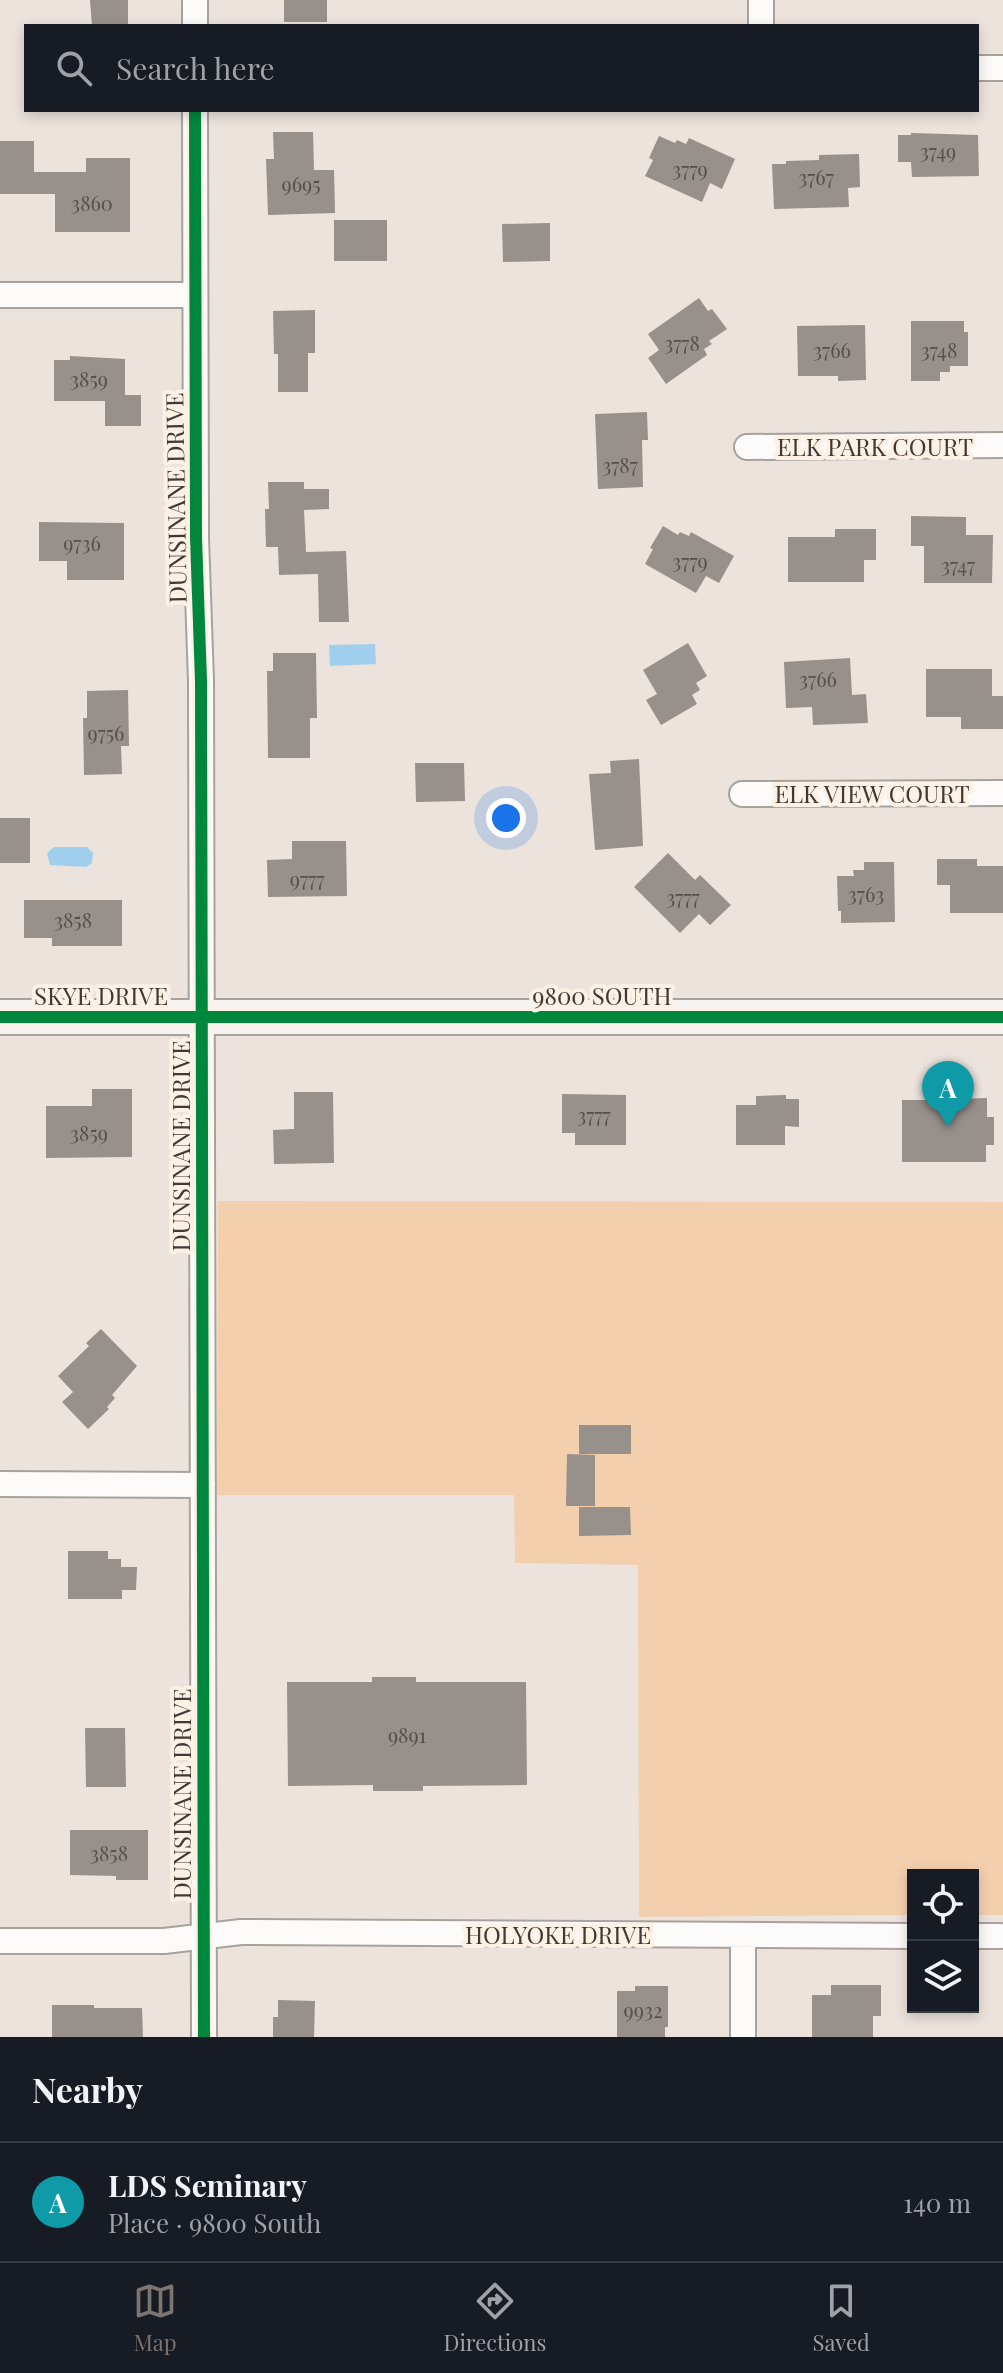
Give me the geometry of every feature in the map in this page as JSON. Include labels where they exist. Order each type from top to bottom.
[{"type":"main road","name":"SKYE DRIVE","points":[[0,1017],[202,1018]]},
{"type":"main road","name":"9800 SOUTH","points":[[202,1018],[1003,1017]]},
{"type":"street","points":[[195,0],[195,24]]},
{"type":"street","points":[[761,0],[761,24]]},
{"type":"street","points":[[979,68],[1003,68]]},
{"type":"street","name":"DUNSINANE DRIVE","points":[[195,112],[196,538],[201,681],[204,2037]]},
{"type":"street","points":[[0,295],[195,295]]},
{"type":"street","name":"ELK PARK COURT","points":[[747,447],[1003,445]]},
{"type":"street","name":"ELK VIEW COURT","points":[[742,794],[1003,793]]},
{"type":"street","points":[[0,1484],[203,1485]]},
{"type":"street","name":"HOLYOKE DRIVE","points":[[0,1941],[164,1941],[241,1932],[907,1936]]},
{"type":"street","points":[[743,1935],[743,2037]]},
{"type":"street","points":[[979,1936],[1000,1936]]},
{"type":"shaded area","points":[[218,1201],[1003,1202],[1003,1915],[979,1915],[979,1869],[907,1869],[907,1915],[639,1917],[638,1565],[515,1563],[514,1495],[217,1495]]},
{"type":"water","points":[[375,644],[376,664],[330,666],[329,645]]},
{"type":"water","points":[[54,847],[87,847],[93,853],[92,863],[86,867],[50,865],[47,853]]},
{"type":"building","points":[[90,0],[128,0],[128,24],[92,24]]},
{"type":"building","points":[[284,0],[327,0],[327,22],[284,22]]},
{"type":"building","points":[[273,132],[313,132],[314,170],[334,170],[335,213],[268,215],[266,159],[274,159]]},
{"type":"building","points":[[898,135],[978,135],[979,176],[912,177],[911,162],[898,162]]},
{"type":"building","points":[[659,136],[686,144],[689,138],[735,159],[722,189],[710,183],[702,202],[645,176]]},
{"type":"building","points":[[0,141],[34,141],[34,172],[86,172],[86,158],[130,158],[130,232],[55,232],[55,194],[0,194]]},
{"type":"building","points":[[859,154],[860,187],[848,188],[849,207],[774,209],[772,164],[819,160],[819,155]]},
{"type":"building","points":[[334,220],[387,220],[387,261],[334,261]]},
{"type":"building","points":[[550,223],[550,261],[503,262],[502,224]]},
{"type":"building","points":[[699,298],[727,329],[709,341],[712,344],[704,349],[707,355],[666,384],[648,358],[659,350],[648,334]]},
{"type":"building","points":[[315,310],[315,353],[308,353],[308,392],[278,392],[273,311]]},
{"type":"building","points":[[911,321],[964,321],[964,332],[968,332],[968,366],[950,366],[950,372],[940,372],[940,381],[911,381]]},
{"type":"building","points":[[865,325],[866,380],[838,381],[838,376],[798,376],[797,326]]},
{"type":"building","points":[[70,356],[125,359],[125,395],[141,395],[141,426],[105,426],[105,401],[54,401],[54,360],[70,360]]},
{"type":"building","points":[[647,412],[648,440],[642,440],[643,487],[598,489],[595,414]]},
{"type":"building","points":[[268,482],[304,482],[304,489],[329,489],[329,509],[304,510],[306,552],[346,551],[349,622],[319,622],[318,574],[279,575],[278,547],[266,547]]},
{"type":"building","points":[[911,516],[966,517],[966,535],[993,535],[992,583],[924,583],[924,546],[911,546]]},
{"type":"building","points":[[39,522],[124,523],[124,580],[67,580],[67,561],[39,561]]},
{"type":"building","points":[[663,526],[678,535],[680,532],[689,536],[691,532],[734,556],[719,583],[706,576],[696,593],[645,564]]},
{"type":"building","points":[[835,529],[876,529],[876,560],[864,560],[864,582],[788,582],[788,537],[835,537]]},
{"type":"building","points":[[688,643],[707,676],[696,683],[700,690],[692,695],[697,704],[661,725],[646,700],[657,694],[643,670]]},
{"type":"building","points":[[273,653],[316,653],[317,718],[310,718],[310,758],[268,758],[267,671],[273,671]]},
{"type":"building","points":[[850,658],[852,695],[866,694],[868,723],[813,725],[812,707],[786,708],[784,662]]},
{"type":"building","points":[[926,669],[992,669],[992,696],[1003,696],[1003,729],[961,729],[961,717],[926,717]]},
{"type":"building","points":[[128,690],[129,746],[121,746],[122,774],[84,775],[83,718],[87,718],[87,691]]},
{"type":"building","points":[[639,759],[643,846],[595,850],[589,774],[611,773],[610,761]]},
{"type":"building","points":[[415,763],[464,763],[465,801],[416,802]]},
{"type":"building","points":[[0,818],[30,818],[30,863],[0,863]]},
{"type":"building","points":[[292,841],[346,841],[347,896],[268,897],[267,860],[292,859]]},
{"type":"building","points":[[668,853],[695,880],[700,875],[731,905],[710,925],[699,914],[680,933],[634,887]]},
{"type":"building","points":[[937,859],[977,859],[977,866],[1003,866],[1003,913],[950,913],[950,885],[937,885]]},
{"type":"building","points":[[864,862],[894,862],[895,922],[841,923],[837,876],[854,876],[853,870],[864,870]]},
{"type":"building","points":[[24,900],[122,900],[122,946],[52,946],[52,938],[24,938]]},
{"type":"building","points":[[92,1089],[132,1089],[132,1157],[46,1158],[46,1106],[92,1106]]},
{"type":"building","points":[[294,1092],[333,1092],[334,1163],[274,1164],[273,1130],[294,1129]]},
{"type":"building","points":[[955,1092],[955,1099],[987,1098],[987,1117],[994,1117],[994,1145],[986,1145],[986,1162],[902,1162],[902,1100],[927,1100],[927,1093]]},
{"type":"building","points":[[562,1094],[626,1095],[626,1145],[575,1145],[575,1133],[562,1133]]},
{"type":"building","points":[[786,1095],[786,1099],[799,1099],[799,1127],[785,1126],[785,1145],[736,1145],[736,1105],[756,1105],[756,1096]]},
{"type":"building","points":[[101,1329],[137,1366],[112,1395],[115,1398],[107,1407],[109,1409],[88,1429],[62,1402],[73,1392],[58,1376],[89,1346],[86,1343]]},
{"type":"building","points":[[579,1425],[631,1425],[631,1454],[579,1454]]},
{"type":"building","points":[[567,1454],[595,1455],[595,1506],[566,1506]]},
{"type":"building","points":[[579,1507],[630,1507],[631,1535],[579,1536]]},
{"type":"building","points":[[68,1551],[108,1551],[108,1559],[121,1559],[121,1567],[137,1567],[136,1590],[122,1590],[122,1599],[68,1599]]},
{"type":"building","points":[[372,1677],[416,1677],[416,1682],[526,1682],[527,1785],[423,1786],[423,1791],[373,1791],[373,1785],[288,1786],[287,1682],[372,1682]]},
{"type":"building","points":[[85,1728],[125,1728],[126,1787],[86,1787]]},
{"type":"building","points":[[70,1830],[148,1830],[148,1880],[70,1875]]},
{"type":"building","points":[[831,1985],[881,1985],[881,2016],[873,2016],[873,2037],[812,2037],[812,1995],[831,1995]]},
{"type":"building","points":[[635,1986],[668,1986],[668,2027],[665,2027],[665,2037],[617,2037],[617,1991],[635,1991]]},
{"type":"building","points":[[278,2000],[315,2001],[314,2037],[273,2037],[273,2017],[278,2017]]},
{"type":"building","points":[[52,2005],[142,2008],[143,2037],[52,2037]]},
{"type":"cycle path","points":[[195,112],[196,538],[201,681],[204,2037]]},
{"type":"cycle path","points":[[0,1017],[1003,1017]]},
{"type":"place","name":"LDS Seminary","points":[[948,1127]]}]
